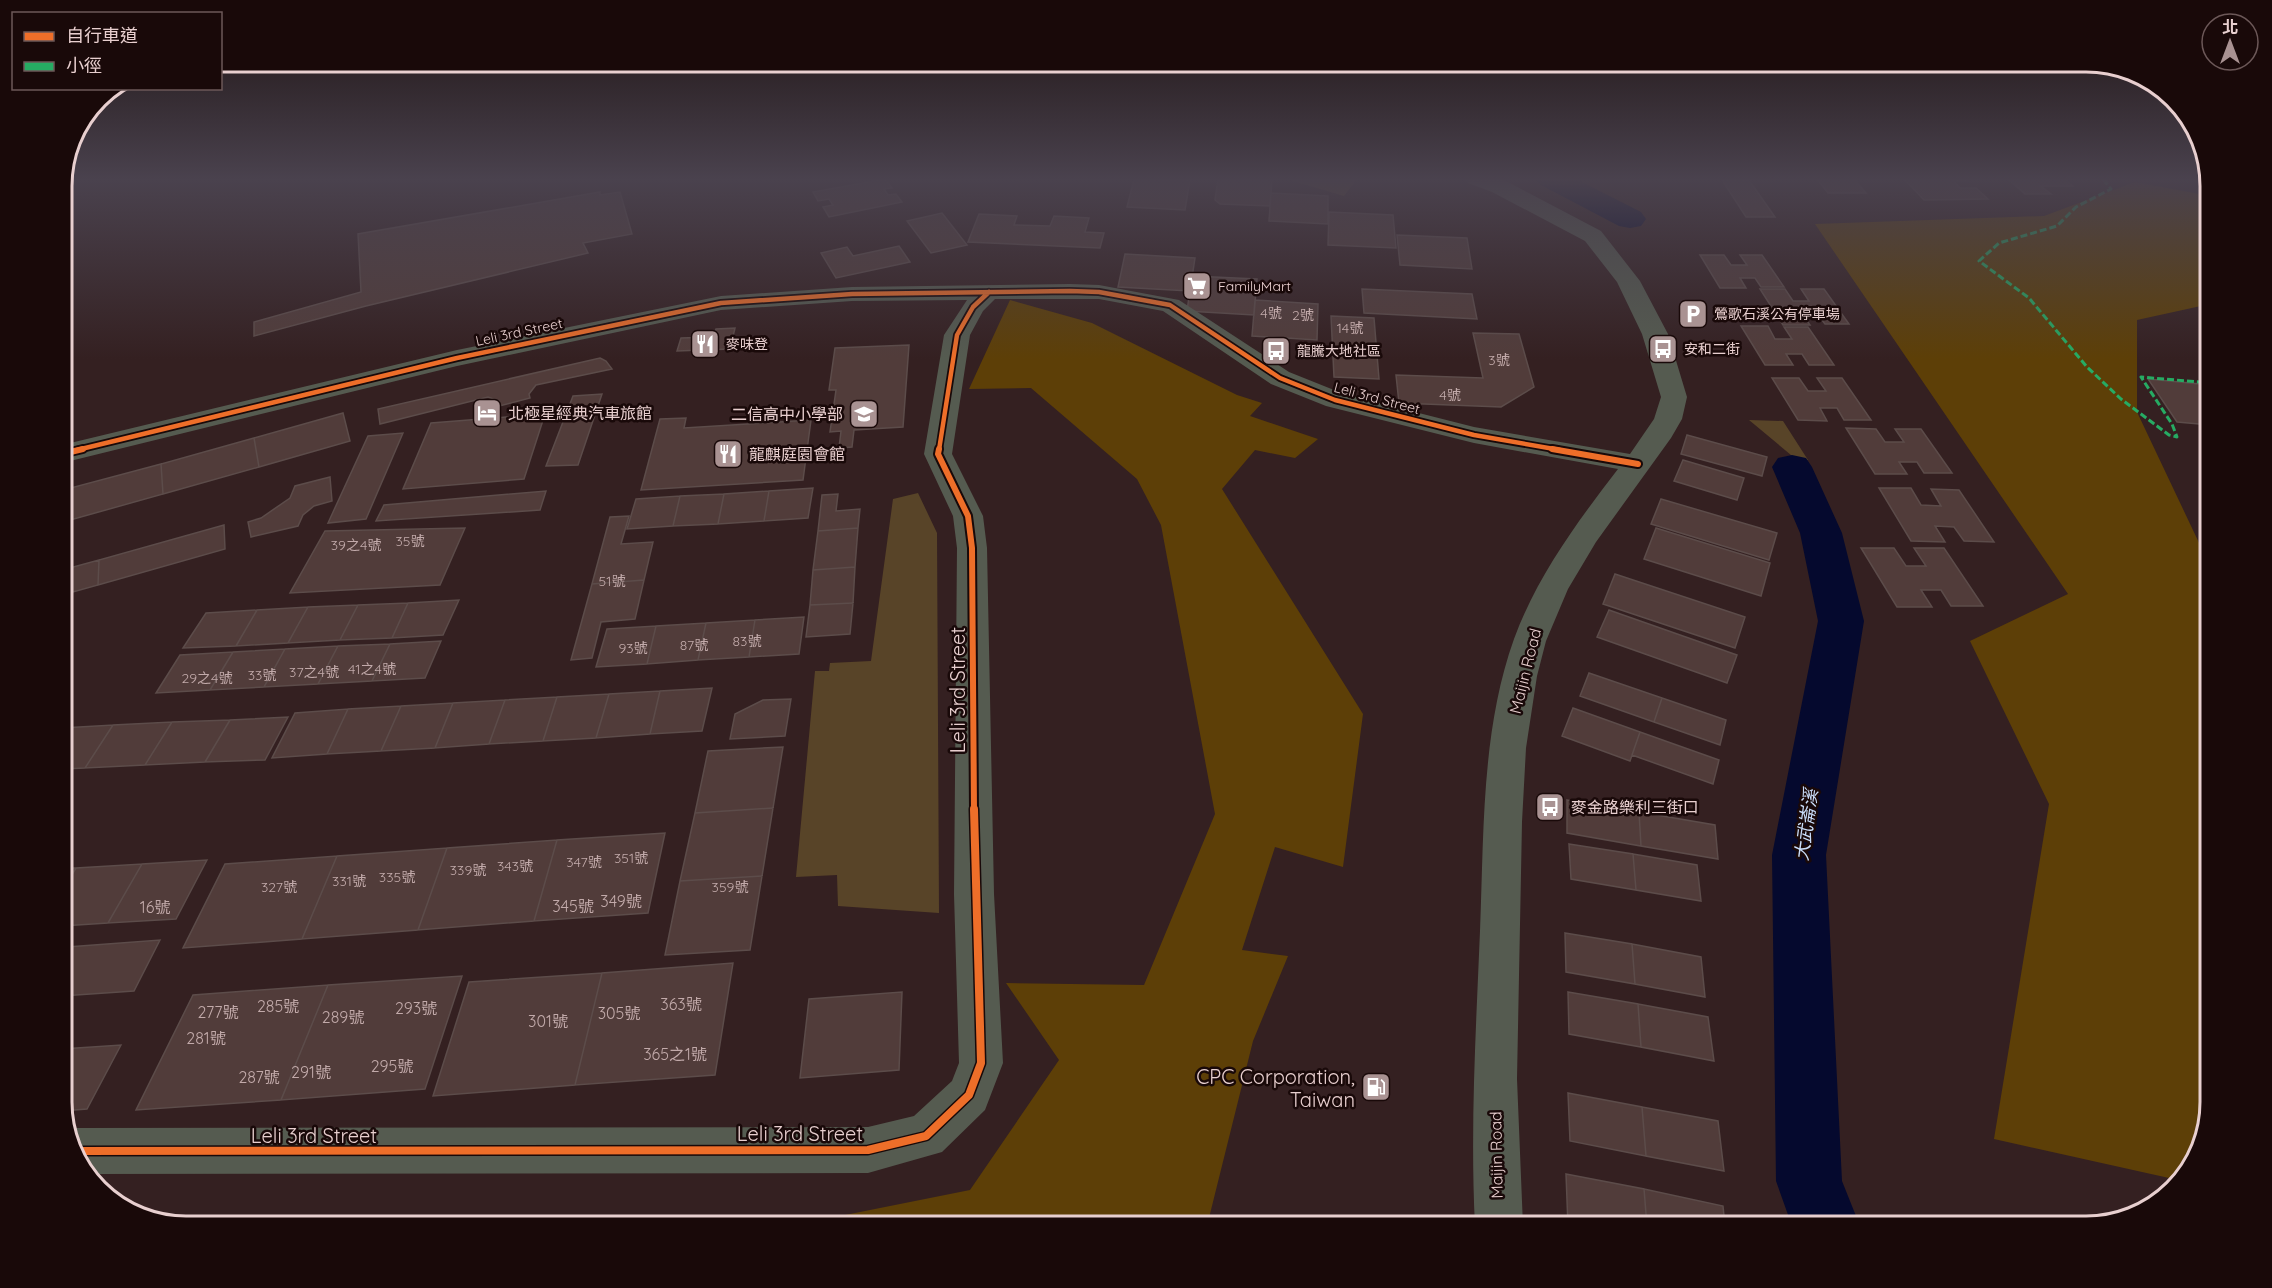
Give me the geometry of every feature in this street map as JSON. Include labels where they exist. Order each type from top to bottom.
[{"type":"street","name":"Maijin Road","points":[[1498,1216],[1493,1156],[1505,772],[1509,741],[1530,640],[1542,610],[1577,548],[1668,419],[1674,397],[1655,334],[1628,281],[1595,239]]},
{"type":"street","name":"Leli 3rd Street","points":[[84,1151],[868,1150],[926,1136],[969,1095],[981,1063],[974,894],[972,548],[968,516],[938,454],[957,335],[973,307],[989,292]]},
{"type":"street","name":"Leli 3rd Street","points":[[72,452],[457,358],[721,303],[852,294],[1099,292],[1170,305],[1280,378],[1335,400],[1474,435],[1638,464]]},
{"type":"shaded area","points":[[1825,239],[2200,239],[2200,306],[2137,320],[2137,412],[2200,545],[2200,1102],[2199,1117],[2191,1145],[2185,1159],[2170,1178],[1994,1139],[2049,804],[1970,641],[2068,594]]},
{"type":"shaded area","points":[[1010,300],[1092,323],[1237,395],[1262,403],[1250,416],[1318,439],[1295,458],[1255,450],[1222,489],[1363,714],[1343,867],[1275,847],[1242,950],[1288,956],[1253,1041],[1209,1216],[840,1216],[970,1190],[1059,1060],[1006,983],[1144,985],[1215,814],[1161,525],[1137,479],[1031,388],[969,389]]},
{"type":"shaded area","points":[[1749,420],[1783,421],[1808,460],[1797,460]]},
{"type":"shaded area","points":[[918,493],[937,533],[939,913],[838,906],[837,875],[796,877],[815,671],[829,671],[830,663],[871,661],[893,499]]},
{"type":"building","points":[[358,239],[604,239],[583,243],[588,253],[366,306],[254,336],[254,322],[361,292]]},
{"type":"building","points":[[921,239],[962,239],[967,245],[931,253]]},
{"type":"building","points":[[969,239],[1102,239],[1100,248],[968,242]]},
{"type":"building","points":[[1328,239],[1395,239],[1396,248],[1328,245]]},
{"type":"building","points":[[1397,239],[1467,239],[1472,269],[1400,265]]},
{"type":"building","points":[[899,246],[910,262],[836,278],[821,253],[847,247],[853,256]]},
{"type":"building","points":[[1125,254],[1195,258],[1190,291],[1118,287]]},
{"type":"building","points":[[1700,255],[1724,255],[1731,265],[1747,265],[1740,255],[1762,255],[1784,287],[1761,287],[1755,278],[1740,278],[1746,288],[1720,288]]},
{"type":"building","points":[[1192,276],[1257,279],[1254,315],[1187,311]]},
{"type":"building","points":[[1362,289],[1472,294],[1477,319],[1364,313]]},
{"type":"building","points":[[1760,289],[1785,289],[1793,301],[1809,301],[1801,289],[1824,289],[1849,324],[1825,324],[1818,315],[1803,315],[1810,325],[1783,325]]},
{"type":"building","points":[[1255,300],[1318,304],[1317,340],[1252,336]]},
{"type":"building","points":[[1331,316],[1374,318],[1379,379],[1334,377]]},
{"type":"building","points":[[1741,326],[1768,326],[1775,339],[1792,339],[1784,327],[1808,327],[1834,365],[1809,365],[1802,354],[1786,354],[1793,365],[1765,365]]},
{"type":"building","name":"麥味登","points":[[735,328],[730,349],[677,351],[681,338],[713,337],[716,329]]},
{"type":"building","points":[[1473,333],[1519,334],[1534,387],[1501,407],[1399,403],[1396,375],[1483,378]]},
{"type":"building","points":[[909,345],[903,427],[854,430],[852,447],[839,448],[841,431],[830,432],[836,390],[829,390],[835,348]]},
{"type":"building","points":[[600,358],[606,361],[612,369],[536,385],[529,394],[530,398],[499,406],[499,401],[488,397],[380,424],[378,409]]},
{"type":"building","points":[[1772,378],[1799,378],[1808,391],[1826,391],[1817,378],[1842,378],[1871,420],[1844,420],[1837,408],[1820,408],[1827,421],[1798,420]]},
{"type":"building","points":[[2148,379],[2200,384],[2200,424],[2177,422]]},
{"type":"building","points":[[602,394],[578,465],[546,466],[573,396]]},
{"type":"building","points":[[343,413],[350,441],[259,467],[254,438]]},
{"type":"building","points":[[545,414],[524,479],[403,489],[431,423]]},
{"type":"building","name":"龍麒庭園會館","points":[[686,418],[684,428],[811,420],[803,480],[641,490],[660,419]]},
{"type":"building","points":[[1846,428],[1876,429],[1885,442],[1904,442],[1895,429],[1921,429],[1952,473],[1924,473],[1917,462],[1899,462],[1907,474],[1875,474]]},
{"type":"building","points":[[403,433],[366,519],[328,523],[368,436]]},
{"type":"building","points":[[1687,435],[1767,457],[1762,476],[1681,454]]},
{"type":"building","points":[[254,438],[259,467],[163,494],[161,464]]},
{"type":"building","points":[[1683,460],[1744,478],[1737,500],[1674,481]]},
{"type":"building","points":[[161,464],[163,494],[72,519],[72,488]]},
{"type":"building","points":[[330,477],[332,501],[314,506],[303,515],[298,526],[251,537],[248,522],[261,518],[290,498],[295,486]]},
{"type":"building","points":[[813,488],[808,518],[764,521],[769,491]]},
{"type":"building","points":[[1879,488],[1911,488],[1921,505],[1941,506],[1931,489],[1959,490],[1994,542],[1964,541],[1954,527],[1935,526],[1945,542],[1911,541]]},
{"type":"building","points":[[546,491],[540,510],[376,521],[384,505]]},
{"type":"building","points":[[769,491],[764,521],[718,524],[724,494]]},
{"type":"building","points":[[724,494],[718,524],[673,526],[680,496]]},
{"type":"building","points":[[838,494],[836,511],[860,509],[858,528],[818,531],[822,495]]},
{"type":"building","points":[[680,496],[673,526],[627,529],[636,499]]},
{"type":"building","points":[[1661,499],[1777,533],[1769,560],[1651,524]]},
{"type":"building","points":[[629,516],[621,544],[653,542],[644,580],[592,584],[610,517]]},
{"type":"building","points":[[224,525],[225,549],[98,585],[99,560]]},
{"type":"building","points":[[465,528],[440,585],[290,593],[325,531]]},
{"type":"building","points":[[858,528],[855,567],[813,570],[818,531]]},
{"type":"building","points":[[1656,528],[1770,563],[1761,596],[1644,559]]},
{"type":"building","points":[[1861,548],[1894,548],[1906,566],[1926,566],[1914,548],[1944,548],[1983,606],[1951,606],[1941,590],[1921,590],[1932,607],[1897,607]]},
{"type":"building","points":[[99,560],[98,585],[72,592],[72,567]]},
{"type":"building","points":[[855,567],[853,603],[810,605],[813,570]]},
{"type":"building","points":[[1615,574],[1745,617],[1735,648],[1603,604]]},
{"type":"building","points":[[644,580],[635,619],[601,622],[592,658],[571,660],[592,584]]},
{"type":"building","points":[[459,600],[443,635],[392,638],[408,603]]},
{"type":"building","points":[[408,603],[392,638],[340,640],[358,605]]},
{"type":"building","points":[[853,603],[850,634],[806,637],[810,605]]},
{"type":"building","points":[[358,605],[340,640],[288,643],[308,607]]},
{"type":"building","points":[[308,607],[288,643],[236,646],[257,610]]},
{"type":"building","points":[[257,610],[236,646],[183,648],[206,613]]},
{"type":"building","points":[[1609,610],[1737,655],[1727,683],[1597,637]]},
{"type":"building","points":[[804,617],[799,654],[749,657],[755,620]]},
{"type":"building","points":[[755,620],[749,657],[698,660],[706,623]]},
{"type":"building","points":[[706,623],[698,660],[647,664],[656,626]]},
{"type":"building","points":[[656,626],[647,664],[596,667],[607,629]]},
{"type":"building","points":[[441,641],[425,678],[372,681],[390,644]]},
{"type":"building","points":[[390,644],[372,681],[318,684],[338,646]]},
{"type":"building","points":[[338,646],[318,684],[264,687],[285,649]]},
{"type":"building","points":[[285,649],[264,687],[210,690],[233,652]]},
{"type":"building","points":[[233,652],[210,690],[156,693],[180,655]]},
{"type":"building","points":[[1589,673],[1662,698],[1654,722],[1580,696]]},
{"type":"building","points":[[712,688],[702,731],[650,734],[660,691]]},
{"type":"building","points":[[660,691],[650,734],[596,738],[609,694]]},
{"type":"building","points":[[609,694],[596,738],[543,741],[557,697]]},
{"type":"building","points":[[557,697],[543,741],[489,744],[505,700]]},
{"type":"building","points":[[1662,698],[1726,720],[1720,745],[1654,722]]},
{"type":"building","points":[[791,699],[785,736],[730,739],[735,714],[763,700]]},
{"type":"building","points":[[505,700],[489,744],[435,748],[453,703]]},
{"type":"building","points":[[453,703],[435,748],[381,751],[401,706]]},
{"type":"building","points":[[401,706],[381,751],[327,754],[348,709]]},
{"type":"building","points":[[1573,708],[1640,732],[1630,761],[1562,736]]},
{"type":"building","points":[[348,709],[327,754],[272,758],[295,713]]},
{"type":"building","points":[[288,717],[265,760],[205,762],[230,720]]},
{"type":"building","points":[[230,720],[205,762],[145,765],[172,722]]},
{"type":"building","points":[[172,722],[145,765],[85,768],[113,725]]},
{"type":"building","points":[[113,725],[85,768],[72,769],[72,727]]},
{"type":"building","points":[[1640,732],[1719,760],[1713,784],[1632,755]]},
{"type":"building","points":[[783,747],[773,808],[695,813],[708,751]]},
{"type":"building","points":[[1567,800],[1639,812],[1641,846],[1567,833]]},
{"type":"building","points":[[773,808],[762,876],[680,881],[695,813]]},
{"type":"building","points":[[1639,812],[1715,825],[1718,859],[1641,846]]},
{"type":"building","points":[[665,833],[648,913],[534,921],[557,840]]},
{"type":"building","points":[[557,840],[534,921],[418,930],[447,848]]},
{"type":"building","points":[[1569,844],[1633,854],[1636,890],[1571,879]]},
{"type":"building","points":[[447,848],[418,930],[302,939],[337,856]]},
{"type":"building","points":[[1633,854],[1697,865],[1701,901],[1636,890]]},
{"type":"building","points":[[337,856],[302,939],[183,948],[225,864]]},
{"type":"building","points":[[207,860],[176,919],[108,923],[142,864]]},
{"type":"building","points":[[142,864],[108,923],[72,925],[72,875],[76,868]]},
{"type":"building","points":[[762,876],[750,950],[665,955],[680,881]]},
{"type":"building","points":[[1565,933],[1632,944],[1635,984],[1566,972]]},
{"type":"building","points":[[160,940],[134,991],[72,995],[72,947]]},
{"type":"building","points":[[1632,944],[1701,957],[1705,997],[1635,984]]},
{"type":"building","points":[[733,963],[715,1075],[575,1085],[602,973]]},
{"type":"building","points":[[602,973],[575,1085],[433,1096],[469,982]]},
{"type":"building","points":[[462,976],[425,1089],[281,1100],[328,985]]},
{"type":"building","points":[[328,985],[281,1100],[136,1110],[193,995]]},
{"type":"building","points":[[902,992],[899,1070],[800,1078],[809,999]]},
{"type":"building","points":[[1568,992],[1638,1004],[1641,1047],[1569,1034]]},
{"type":"building","points":[[1638,1004],[1708,1017],[1714,1061],[1641,1047]]},
{"type":"building","points":[[121,1045],[87,1109],[72,1110],[72,1048]]},
{"type":"building","points":[[1568,1093],[1642,1107],[1646,1156],[1570,1141]]},
{"type":"building","points":[[1642,1107],[1718,1121],[1724,1171],[1646,1156]]},
{"type":"building","points":[[1566,1174],[1644,1189],[1646,1216],[1568,1216]]},
{"type":"building","points":[[1644,1189],[1723,1206],[1724,1216],[1646,1216]]},
{"type":"waterway","name":"大武崙溪","points":[[1792,467],[1821,533],[1841,621],[1799,855],[1809,1181],[1822,1216]]},
{"type":"marked path","points":[[2012,239],[1999,243],[1979,261],[2029,298],[2087,367],[2121,399],[2169,435],[2177,437],[2172,424],[2141,377],[2200,382]]},
{"type":"cycle path","points":[[72,452],[457,358],[721,303],[852,294],[1070,291],[1099,292],[1170,305],[1280,378],[1335,400],[1474,435],[1638,464]]},
{"type":"cycle path","points":[[84,1151],[868,1150],[926,1136],[969,1095],[981,1063],[974,894],[972,548],[968,516],[938,454],[957,335],[973,307],[989,292]]},
{"type":"place","name":"FamilyMart","points":[[1197,286]]},
{"type":"place","name":"鶯歌石溪公有停車場","points":[[1693,314]]},
{"type":"place","name":"麥味登","points":[[705,344]]},
{"type":"place","name":"安和二街","points":[[1663,349]]},
{"type":"place","name":"龍騰大地社區","points":[[1276,351]]},
{"type":"place","name":"北極星經典汽車旅館","points":[[487,413]]},
{"type":"place","name":"二信高中小學部","points":[[864,414]]},
{"type":"place","name":"龍麒庭園會館","points":[[728,454]]},
{"type":"place","name":"麥金路樂利三街口","points":[[1550,807]]},
{"type":"place","name":"CPC Corporation, Taiwan","points":[[1376,1087]]}]
